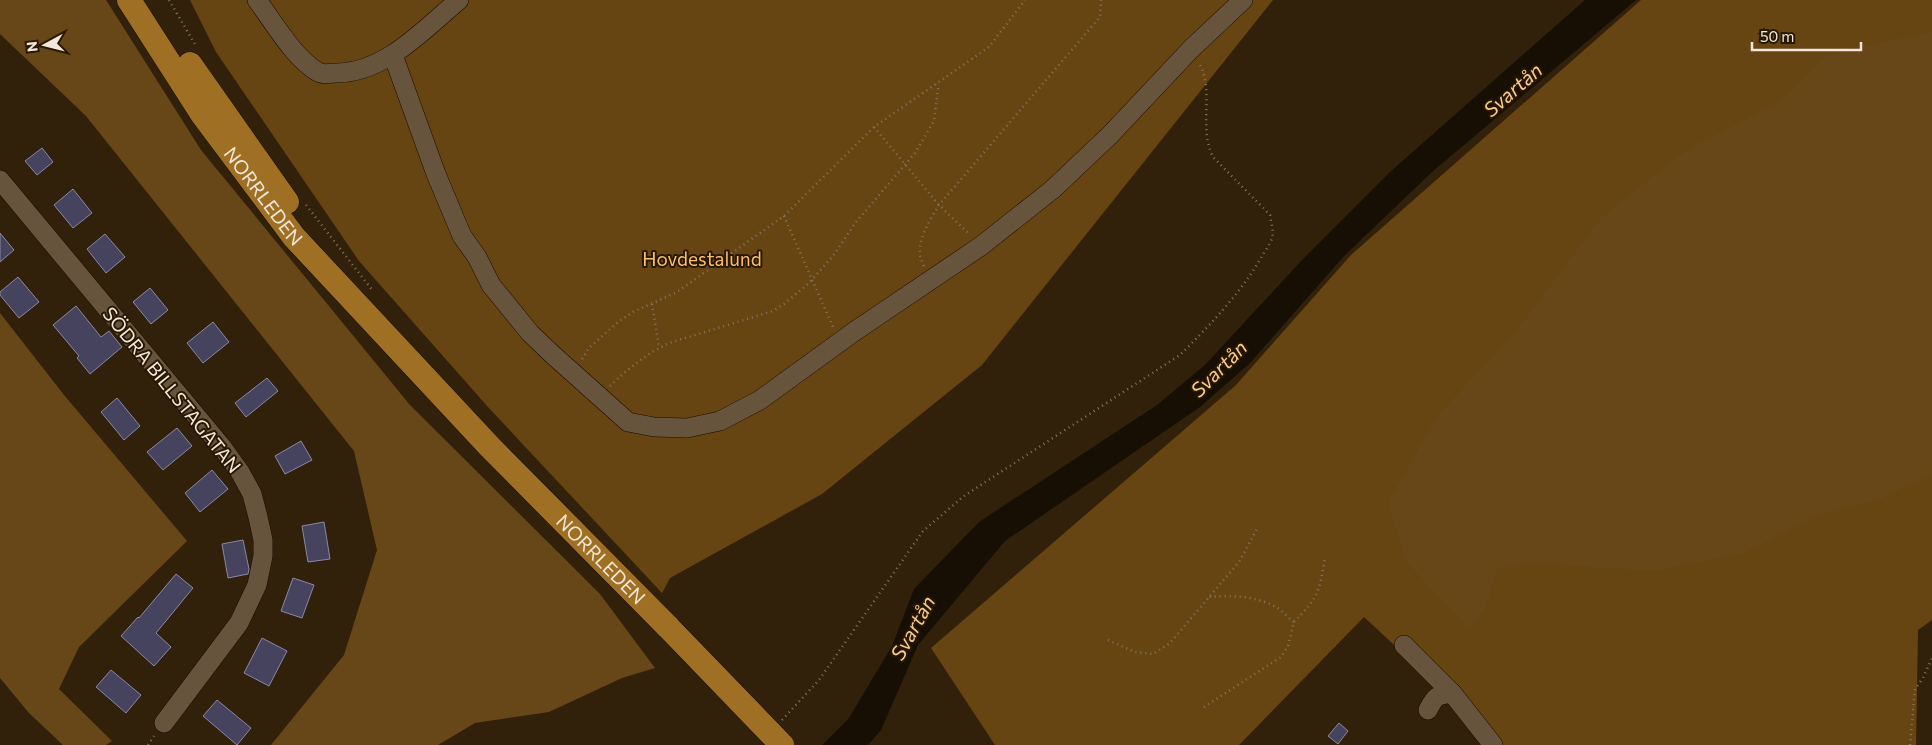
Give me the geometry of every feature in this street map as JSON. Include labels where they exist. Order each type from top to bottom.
[{"type":"main road","name":"NORRLEDEN","points":[[129,0],[202,114],[294,237],[420,374],[669,628],[781,734]]},
{"type":"main road","name":"NORRLEDEN","points":[[148,0],[205,88],[308,232],[420,374]]},
{"type":"street","points":[[256,0],[297,53],[320,74],[356,70],[393,55],[459,0]]},
{"type":"street","points":[[393,55],[436,174],[462,236],[477,257],[491,285],[530,333],[628,422],[654,427],[687,428],[720,421],[760,400],[840,342],[982,246],[1068,175],[1110,135],[1190,49],[1243,0]]},
{"type":"street","name":"SÖDRA BILLSTAGATAN","points":[[0,180],[222,447],[240,472],[252,494],[263,540],[263,556],[258,585],[239,623],[164,723]]},
{"type":"street","points":[[1404,645],[1452,693],[1493,745]]},
{"type":"street","points":[[1428,710],[1434,699],[1440,695],[1452,693]]},
{"type":"path","points":[[169,0],[198,49]]},
{"type":"path","points":[[572,373],[589,348],[603,334],[633,312],[677,292],[784,216],[874,127],[989,47],[1025,0]]},
{"type":"path","points":[[932,281],[921,261],[922,233],[939,205],[1100,17],[1102,0]]},
{"type":"path","points":[[781,734],[923,531],[964,496],[1180,355],[1208,327],[1253,271],[1272,239],[1270,215],[1213,157],[1207,146],[1207,88],[1204,72],[1190,49]]},
{"type":"path","points":[[601,397],[628,370],[645,356],[659,348],[668,343],[772,311],[784,304],[812,279],[843,243],[856,222],[906,164],[934,121],[938,89],[936,84]]},
{"type":"path","points":[[874,127],[939,205],[982,246]]},
{"type":"path","points":[[302,200],[373,292]]},
{"type":"path","points":[[784,216],[840,342]]},
{"type":"path","points":[[652,304],[659,348]]},
{"type":"path","points":[[1108,640],[1135,652],[1153,654],[1170,643],[1239,562],[1258,527]]},
{"type":"path","points":[[1204,707],[1281,657],[1288,646],[1294,622],[1313,602],[1320,589],[1325,558]]},
{"type":"path","points":[[1209,597],[1229,595],[1254,600],[1277,607],[1294,622]]},
{"type":"path","points":[[1910,745],[1915,689],[1923,678],[1932,658]]},
{"type":"green space","name":"Hovdestalund","points":[[190,0],[1273,0],[982,365],[822,494],[670,578],[662,593],[488,407],[359,261],[216,52]]},
{"type":"green space","points":[[1641,0],[1932,0],[1932,620],[1918,630],[1916,745],[1502,745],[1364,617],[1239,745],[995,745],[931,648],[1236,385],[1351,255]]},
{"type":"shaded area","points":[[0,0],[106,0],[201,150],[410,405],[600,594],[655,668],[622,678],[549,712],[475,723],[438,745],[271,745],[344,655],[377,550],[354,451],[86,116],[0,34]]},
{"type":"shaded area","points":[[1932,32],[1932,473],[1881,499],[1825,512],[1744,553],[1654,571],[1527,563],[1497,569],[1486,607],[1469,628],[1406,562],[1388,502],[1439,414],[1518,329],[1602,217],[1688,149],[1781,101],[1823,58],[1865,46]]},
{"type":"shaded area","points":[[0,313],[64,395],[187,541],[79,647],[59,689],[112,741],[106,745],[63,745],[29,713],[0,678]]},
{"type":"water","name":"Svartån","points":[[1585,0],[1636,0],[1432,172],[1344,256],[1250,363],[1200,407],[1005,541],[918,645],[881,730],[868,745],[822,745],[849,718],[892,646],[914,589],[979,522],[1157,405],[1205,365],[1303,259],[1390,172]]},
{"type":"building","points":[[42,148],[53,162],[37,175],[25,161]]},
{"type":"building","points":[[73,189],[92,213],[73,228],[54,205]]},
{"type":"building","points":[[0,233],[14,250],[0,262]]},
{"type":"building","points":[[105,234],[125,257],[106,273],[87,249]]},
{"type":"building","points":[[18,277],[39,302],[19,318],[0,295],[0,292]]},
{"type":"building","points":[[150,288],[168,310],[151,324],[133,302]]},
{"type":"building","points":[[76,306],[101,337],[109,331],[122,347],[90,374],[77,358],[79,356],[53,325]]},
{"type":"building","points":[[213,322],[229,342],[203,363],[187,343]]},
{"type":"building","points":[[267,378],[278,391],[246,417],[235,403]]},
{"type":"building","points":[[117,398],[140,426],[124,440],[101,412]]},
{"type":"building","points":[[177,428],[192,446],[163,470],[147,452]]},
{"type":"building","points":[[301,441],[312,460],[285,474],[275,456]]},
{"type":"building","points":[[212,470],[228,489],[200,512],[185,493]]},
{"type":"building","points":[[324,522],[330,559],[308,562],[302,526]]},
{"type":"building","points":[[243,540],[249,569],[248,574],[228,578],[222,544]]},
{"type":"building","points":[[176,574],[193,588],[156,633],[171,647],[154,666],[121,636],[139,618]]},
{"type":"building","points":[[293,578],[314,585],[302,618],[281,611]]},
{"type":"building","points":[[262,638],[287,651],[269,686],[244,673]]},
{"type":"building","points":[[111,670],[141,695],[126,713],[96,687]]},
{"type":"building","points":[[217,700],[251,728],[237,745],[203,716]]},
{"type":"building","points":[[1339,723],[1348,731],[1338,744],[1328,736]]}]
